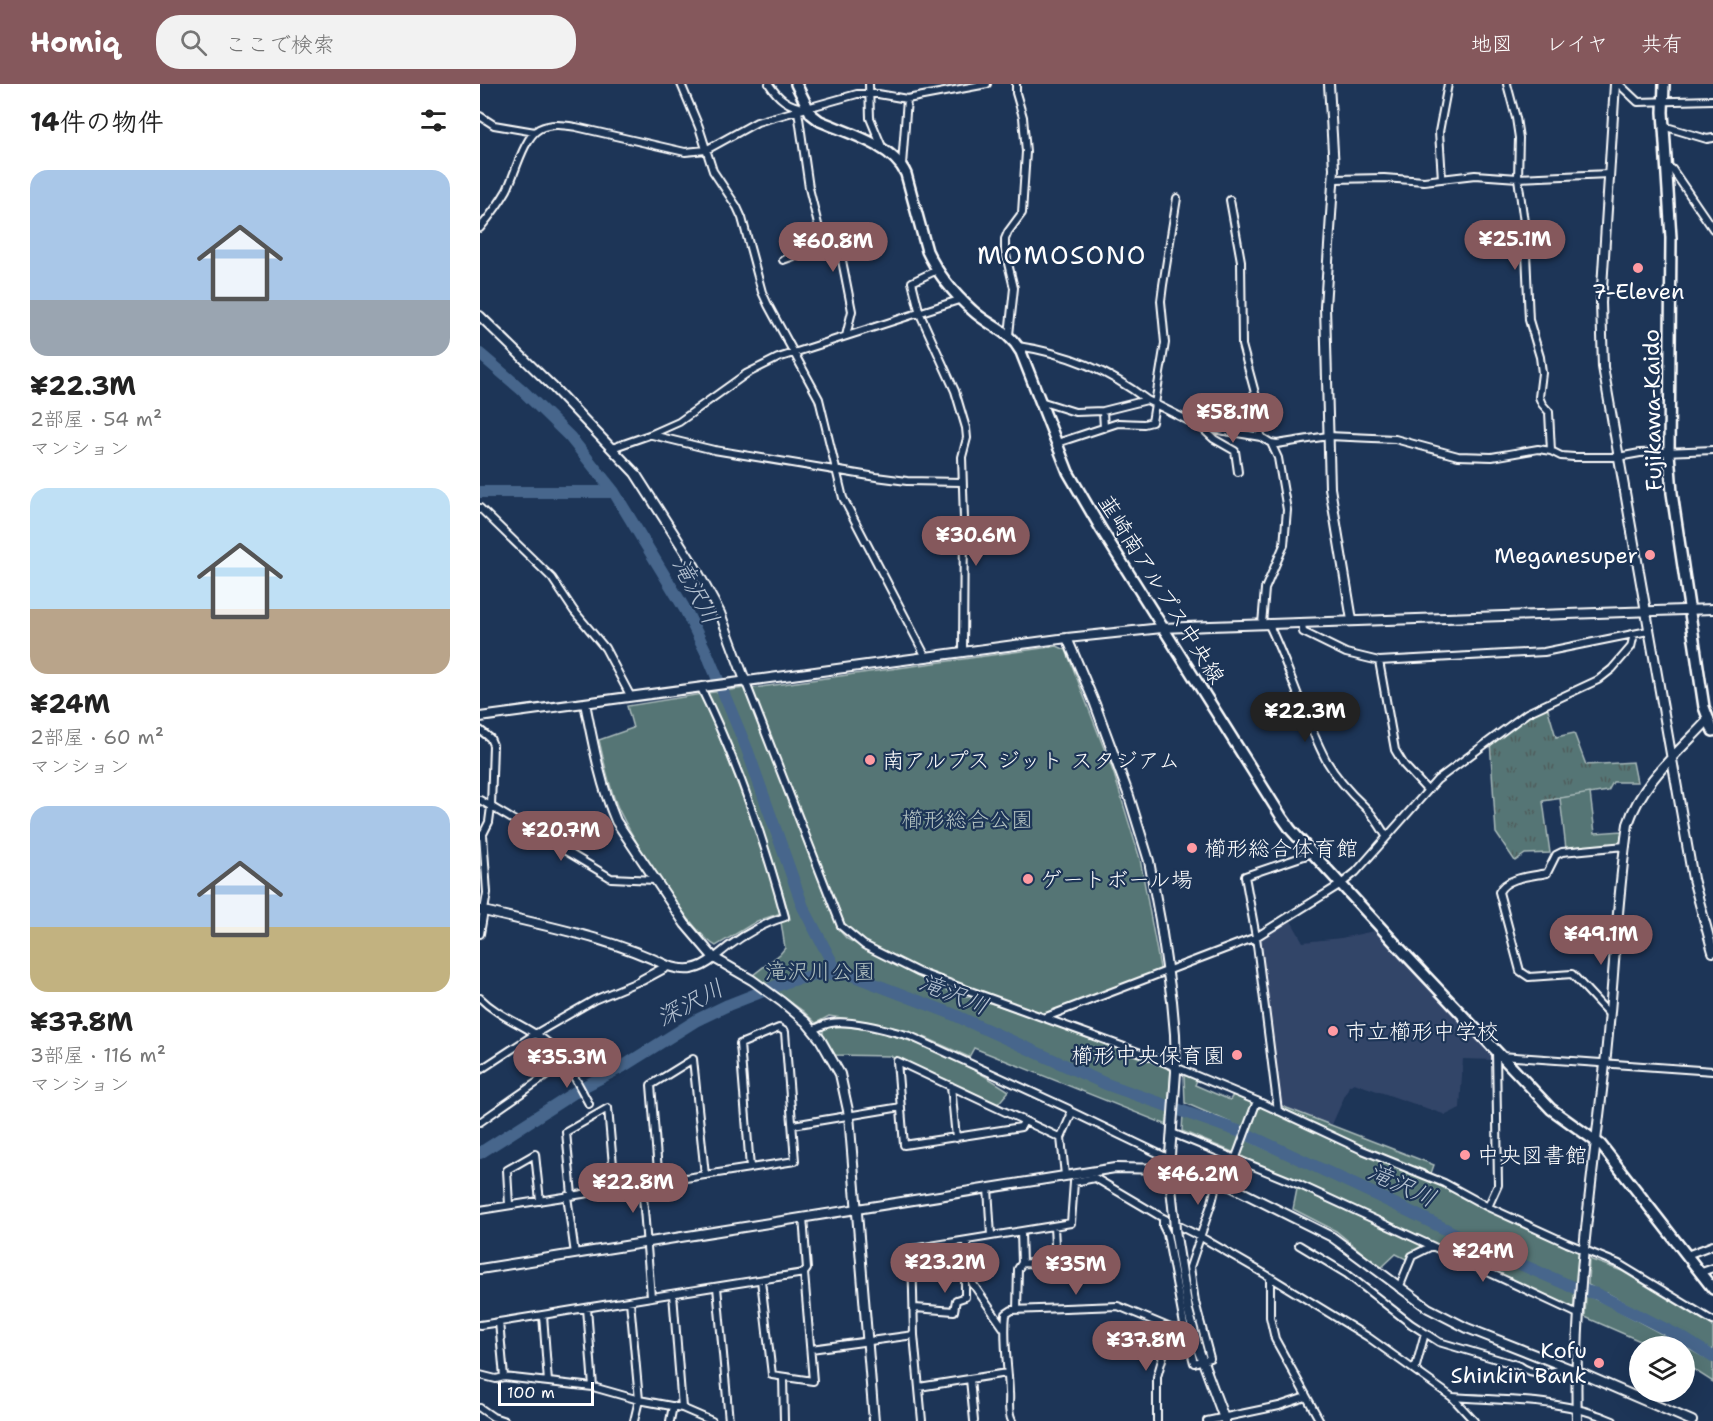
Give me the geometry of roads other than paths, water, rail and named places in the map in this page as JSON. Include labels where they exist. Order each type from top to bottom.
[{"type":"main road","points":[[796,84],[803,109],[820,121],[882,149],[902,165]]},
{"type":"main road","name":"Fujikawa-Kaido","points":[[1664,84],[1663,126],[1671,238],[1669,453],[1676,528],[1704,707],[1713,731]]},
{"type":"main road","name":"韮崎南アルプス中央線","points":[[902,165],[927,251],[937,270],[976,314],[1009,335],[1018,346],[1068,472],[1162,628],[1281,816],[1341,884],[1551,1109],[1596,1141],[1616,1162],[1713,1289]]},
{"type":"street","points":[[681,84],[699,126],[713,171],[740,213],[762,292],[819,399],[843,498],[926,657]]},
{"type":"street","points":[[769,84],[791,106],[803,109]]},
{"type":"street","points":[[869,84],[870,118],[882,149]]},
{"type":"street","points":[[480,228],[498,205],[530,136],[548,126],[559,124],[686,152],[706,150],[757,122],[857,94],[907,99],[987,84]]},
{"type":"street","points":[[1009,335],[1014,288],[1005,251],[1005,239],[1022,213],[1026,153],[1023,117],[1016,93],[1016,84]]},
{"type":"street","points":[[1329,84],[1334,179],[1325,308],[1330,488],[1352,620]]},
{"type":"street","points":[[1442,179],[1439,132],[1448,84]]},
{"type":"street","points":[[1507,84],[1519,138],[1518,178],[1525,230],[1529,320],[1540,357],[1542,373],[1539,397],[1549,412],[1551,451]]},
{"type":"street","points":[[1713,100],[1638,102],[1615,84],[1601,303],[1606,391],[1693,879],[1713,952]]},
{"type":"street","points":[[902,165],[907,99]]},
{"type":"street","points":[[803,109],[809,188],[823,245]]},
{"type":"street","points":[[480,116],[494,125],[535,132]]},
{"type":"street","points":[[1663,126],[1707,139],[1713,138]]},
{"type":"street","points":[[1666,168],[1672,169],[1713,229]]},
{"type":"street","points":[[1334,179],[1384,178],[1424,181],[1475,175],[1518,178],[1609,174]]},
{"type":"street","points":[[1057,443],[1118,423],[1152,422],[1165,343],[1161,301],[1162,285],[1177,198]]},
{"type":"street","points":[[1230,200],[1241,261],[1242,345],[1258,404],[1261,437]]},
{"type":"street","points":[[783,260],[838,240],[852,311],[846,336]]},
{"type":"street","points":[[937,270],[912,282],[920,314],[955,391],[967,438],[962,457],[963,652]]},
{"type":"street","points":[[612,448],[679,422],[746,374],[794,352],[962,299]]},
{"type":"street","points":[[480,316],[552,386],[635,473],[695,567],[720,614],[744,683],[841,926],[864,945],[918,972],[1046,1017],[1257,1101],[1360,1149],[1444,1183],[1488,1207],[1619,1264],[1713,1321]]},
{"type":"street","points":[[1018,346],[1042,350],[1090,365],[1131,388],[1147,400],[1201,427],[1214,439],[1235,451],[1238,472]]},
{"type":"street","points":[[1040,401],[1074,412],[1103,411],[1147,400]]},
{"type":"street","points":[[1103,411],[1104,428]]},
{"type":"street","points":[[1201,427],[1261,437],[1277,444],[1328,436],[1395,439],[1458,456],[1492,457],[1525,450],[1551,451],[1561,456],[1574,458],[1618,457],[1640,453],[1713,450]]},
{"type":"street","points":[[652,434],[714,450],[907,481],[962,482]]},
{"type":"street","points":[[1271,443],[1278,458],[1287,510],[1284,545],[1265,589],[1265,624],[1281,649],[1298,698],[1327,762],[1355,799],[1374,817],[1386,836]]},
{"type":"street","points":[[480,508],[552,578],[574,611],[605,648],[631,697]]},
{"type":"street","points":[[480,717],[1067,638],[1162,628],[1713,609]]},
{"type":"street","points":[[1302,622],[1303,632],[1346,653],[1379,661],[1544,652],[1648,631]]},
{"type":"street","points":[[1046,1017],[1256,936],[1341,884],[1356,872],[1427,790],[1527,713],[1605,675],[1631,647],[1634,634]]},
{"type":"street","points":[[1067,638],[1095,704],[1129,796],[1149,861],[1174,1017],[1176,1070],[1169,1169],[1173,1216],[1188,1310],[1202,1361],[1224,1419]]},
{"type":"street","points":[[1379,661],[1395,750],[1404,765],[1427,790]]},
{"type":"street","points":[[482,911],[607,941],[677,969],[696,969],[758,927],[785,917],[772,870],[738,775],[703,688]]},
{"type":"street","points":[[585,703],[599,772],[608,803],[624,835],[685,924],[714,958],[782,1002],[813,1030],[840,1074],[849,1115],[874,1421]]},
{"type":"street","points":[[1577,1421],[1572,1370],[1628,824],[1635,804],[1646,787],[1709,719]]},
{"type":"street","points":[[480,730],[490,738],[493,745],[491,807],[489,822],[483,834],[487,893],[482,911],[480,934]]},
{"type":"street","points":[[480,800],[611,878],[655,880]]},
{"type":"street","points":[[1610,1014],[1572,974],[1529,978],[1523,975],[1499,892],[1501,887],[1507,883],[1547,873],[1557,855],[1562,852],[1625,846]]},
{"type":"street","points":[[1278,1111],[1256,936],[1245,876],[1313,853]]},
{"type":"street","points":[[480,1070],[535,1034],[594,1000],[642,980],[668,966]]},
{"type":"street","points":[[480,998],[489,1007],[544,1040],[566,1062],[589,1104]]},
{"type":"street","points":[[813,1030],[837,1023],[890,1030],[910,1036],[1170,1159]]},
{"type":"street","points":[[480,1210],[705,1176],[795,1161],[785,1032],[779,1028],[740,1044],[750,1168]]},
{"type":"street","points":[[1488,1207],[1498,1185],[1498,1053],[1713,1071]]},
{"type":"street","points":[[659,1183],[651,1085],[693,1059],[705,1176]]},
{"type":"street","points":[[1024,1121],[1021,1128],[904,1145],[897,1061],[1061,1138]]},
{"type":"street","points":[[481,1119],[566,1062]]},
{"type":"street","points":[[951,1086],[956,1138]]},
{"type":"street","points":[[1226,1184],[1257,1101]]},
{"type":"street","points":[[793,1125],[901,1107]]},
{"type":"street","points":[[574,1254],[566,1132],[608,1108],[615,1188]]},
{"type":"street","points":[[1065,1175],[1061,1138],[1072,1112]]},
{"type":"street","points":[[1172,1131],[1236,1156],[1578,1311]]},
{"type":"street","points":[[509,1205],[507,1170],[535,1154],[540,1201]]},
{"type":"street","points":[[480,1269],[1115,1167],[1169,1169],[1226,1184],[1332,1237],[1428,1308],[1467,1328],[1692,1421]]},
{"type":"street","points":[[922,1421],[914,1335],[912,1249],[1071,1223],[1074,1182],[1095,1178],[1270,1277],[1368,1337],[1452,1397],[1474,1421]]},
{"type":"street","points":[[1163,1218],[1185,1330],[1194,1363],[1210,1358],[1195,1302],[1190,1267],[1217,1182]]},
{"type":"street","points":[[642,1184],[651,1297]]},
{"type":"street","points":[[988,1188],[991,1236]]},
{"type":"street","points":[[760,1280],[772,1375],[813,1381],[804,1273],[807,1269],[803,1217]]},
{"type":"street","points":[[1022,1263],[1056,1264],[1054,1226]]},
{"type":"street","points":[[1017,1310],[1018,1269],[1022,1263],[1021,1232]]},
{"type":"street","points":[[968,1240],[968,1272],[973,1284],[1005,1330]]},
{"type":"street","points":[[1299,1245],[1347,1274],[1439,1342],[1520,1366],[1526,1371],[1541,1373],[1572,1370]]},
{"type":"street","points":[[1687,1255],[1713,1245]]},
{"type":"street","points":[[1400,1288],[1412,1256],[1432,1246]]},
{"type":"street","points":[[1699,1273],[1713,1268]]},
{"type":"street","points":[[915,1308],[954,1311],[956,1300],[965,1297],[965,1278],[968,1272]]},
{"type":"street","points":[[480,1325],[804,1273]]},
{"type":"street","points":[[1270,1277],[1270,1317],[1275,1340],[1320,1421]]},
{"type":"street","points":[[717,1287],[729,1421]]},
{"type":"street","points":[[673,1294],[682,1408]]},
{"type":"street","points":[[630,1301],[639,1400],[634,1421]]},
{"type":"street","points":[[1012,1421],[1009,1415],[1006,1373],[1006,1314],[1017,1310],[1118,1306],[1171,1328],[1185,1330]]},
{"type":"street","points":[[587,1308],[593,1387]]},
{"type":"street","points":[[543,1315],[548,1382]]},
{"type":"street","points":[[500,1322],[504,1377]]},
{"type":"street","points":[[1157,1421],[1157,1377],[1171,1328]]},
{"type":"street","points":[[1415,1370],[1425,1333]]},
{"type":"street","points":[[811,1349],[914,1335]]},
{"type":"street","points":[[919,1387],[1006,1373]]},
{"type":"street","points":[[480,1375],[496,1379],[504,1377],[593,1387],[639,1400],[682,1408],[712,1421]]},
{"type":"street","points":[[783,1377],[784,1421]]},
{"type":"street","points":[[970,1379],[974,1421]]},
{"type":"street","points":[[1207,1421],[1279,1406],[1306,1397]]},
{"type":"street","points":[[1452,1397],[1526,1401],[1577,1407],[1613,1421]]},
{"type":"street","points":[[670,1421],[673,1407]]},
{"type":"street","points":[[480,1408],[493,1417],[505,1421]]},
{"type":"waterway","name":"滝沢川","points":[[480,354],[522,390],[570,437],[614,492],[686,611],[708,656],[747,749],[803,907],[837,972]]},
{"type":"waterway","points":[[480,492],[614,492]]},
{"type":"waterway","name":"滝沢川","points":[[480,1153],[583,1087],[622,1067],[697,1020],[789,981],[816,975],[846,973],[950,1013],[1106,1084],[1244,1133],[1486,1249],[1575,1288],[1597,1294],[1683,1338],[1713,1357]]},
{"type":"place","name":"7-Eleven","points":[[1638,268]]},
{"type":"place","name":"Meganesuper","points":[[1650,555]]},
{"type":"place","name":"南アルプス ジット スタジアム","points":[[870,760]]},
{"type":"place","name":"櫛形総合体育館","points":[[1192,848]]},
{"type":"place","name":"ゲートボール場","points":[[1028,879]]},
{"type":"place","name":"市立櫛形中学校","points":[[1333,1031]]},
{"type":"place","name":"櫛形中央保育園","points":[[1237,1055]]},
{"type":"place","name":"中央図書館","points":[[1465,1155]]},
{"type":"place","name":"Kofu Shinkin Bank","points":[[1599,1363]]},
{"type":"district","name":"MOMOSONO","points":[[1062,255]]},
{"type":"park label","name":"櫛形総合公園","points":[[967,819]]},
{"type":"park label","name":"滝沢川公園","points":[[820,971]]},
{"type":"water label","name":"深沢川","points":[[690,1003]]}]
